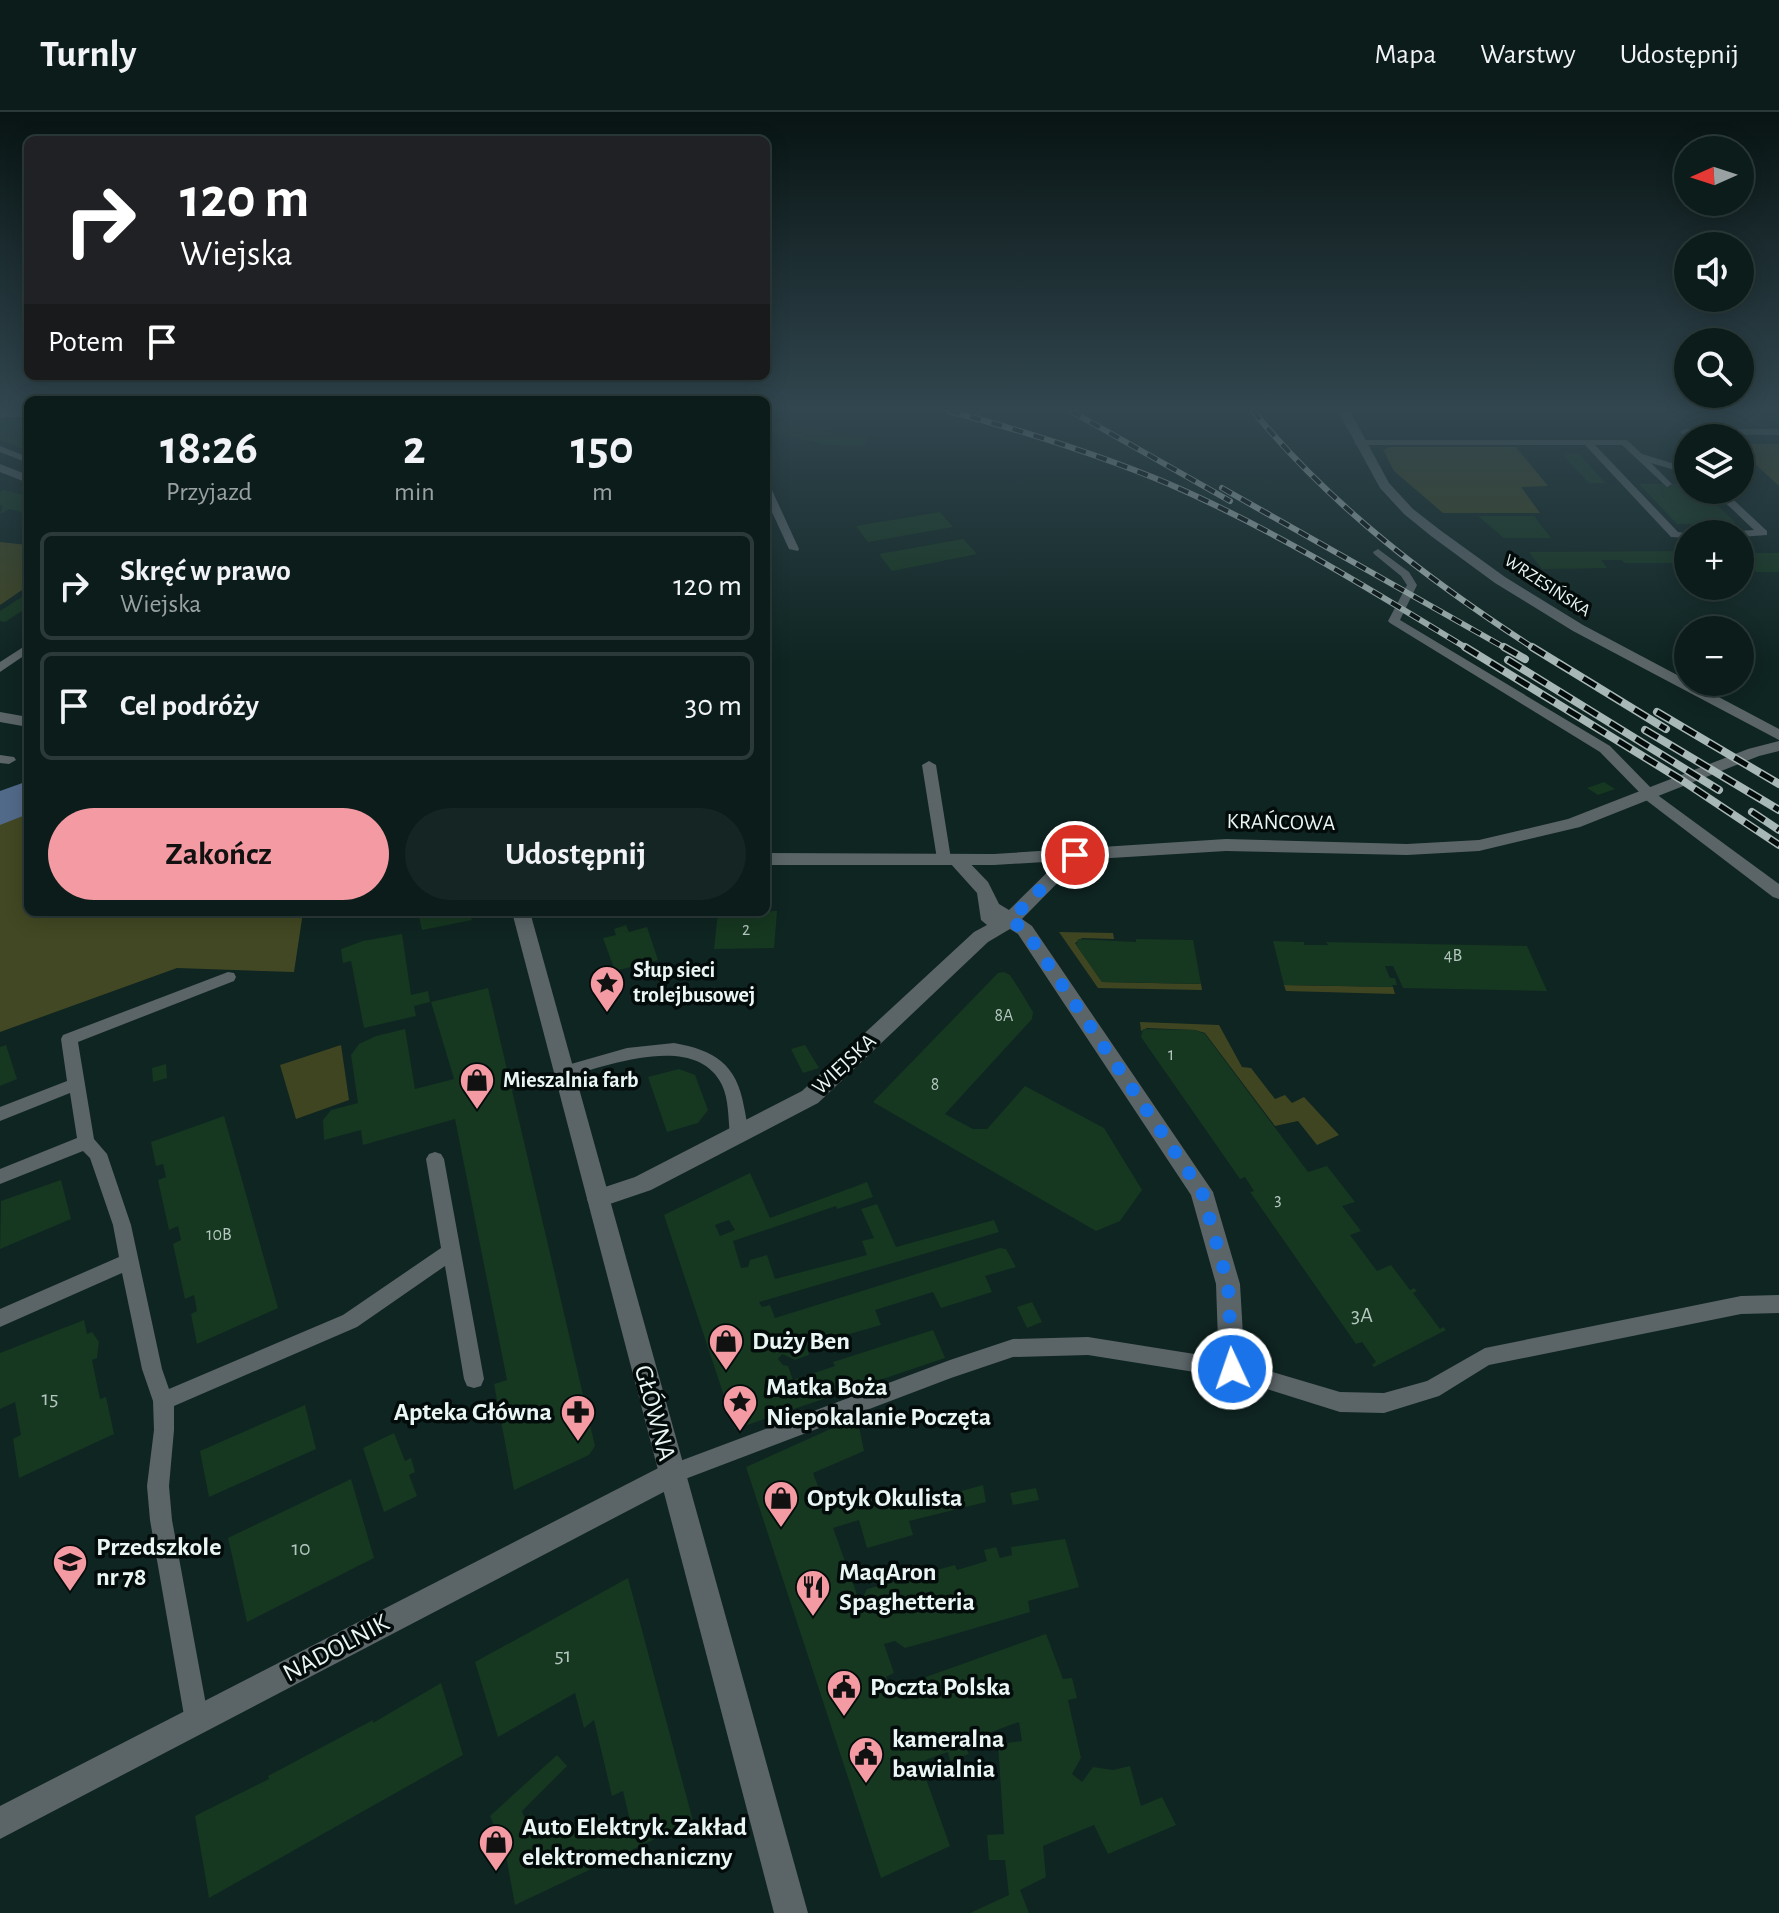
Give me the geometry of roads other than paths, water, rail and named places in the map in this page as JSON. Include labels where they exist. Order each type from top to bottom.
[{"type":"street","name":"WRZESIŃSKA","points":[[1393,495],[1417,518],[1506,585],[1616,653],[1779,735]]},
{"type":"street","points":[[0,717],[24,721]]},
{"type":"street","name":"KRAŃCOWA","points":[[770,859],[1075,855],[1202,845],[1453,848],[1535,834],[1754,752],[1779,746]]},
{"type":"street","points":[[1648,793],[1779,893]]},
{"type":"street","name":"WIEJSKA","points":[[598,1199],[643,1184],[810,1097],[981,937],[1010,920],[1075,855]]},
{"type":"street","points":[[950,859],[984,888],[991,907],[1025,930],[1199,1187],[1228,1284],[1232,1369]]},
{"type":"street","name":"WIEJSKA","points":[[981,937],[989,923],[991,907]]},
{"type":"street","name":"GŁÓWNA","points":[[524,916],[563,1072],[791,1913]]},
{"type":"street","name":"NADOLNIK","points":[[0,1823],[672,1474]]},
{"type":"lane","points":[[1637,495],[1674,534]]},
{"type":"lane","points":[[770,497],[794,549]]},
{"type":"lane","points":[[1732,504],[1749,520]]},
{"type":"lane","points":[[1754,525],[1763,533],[1754,533]]},
{"type":"lane","points":[[1378,552],[1405,574],[1412,585],[1394,621],[1605,749],[1648,793]]},
{"type":"lane","points":[[0,668],[24,651]]},
{"type":"lane","points":[[929,765],[950,859]]},
{"type":"lane","points":[[197,1721],[161,1520],[158,1486],[164,1430],[163,1401],[152,1369],[131,1260],[98,1154],[86,1142],[69,1039],[228,977]]},
{"type":"lane","points":[[563,1072],[654,1048],[689,1052],[718,1066],[727,1079],[734,1098],[739,1134]]},
{"type":"lane","points":[[0,1114],[76,1084]]},
{"type":"lane","points":[[0,1177],[86,1142]]},
{"type":"lane","points":[[435,1159],[474,1379]]},
{"type":"lane","points":[[163,1401],[350,1321],[452,1251]]},
{"type":"lane","points":[[0,1318],[131,1260]]},
{"type":"lane","points":[[672,1474],[1013,1348],[1088,1346],[1232,1369],[1340,1402],[1384,1403],[1432,1389],[1485,1357],[1741,1305],[1779,1304]]},
{"type":"waterway","name":"GŁÓWNA","points":[[0,810],[24,797]]},
{"type":"railway","points":[[1193,495],[1321,561],[1468,649]]},
{"type":"railway","points":[[1219,495],[1230,501]]},
{"type":"railway","points":[[1234,495],[1507,649]]},
{"type":"railway","points":[[1333,495],[1421,569],[1532,647]]},
{"type":"railway","points":[[1465,647],[1680,779],[1779,845]]},
{"type":"railway","points":[[1504,647],[1525,659]]},
{"type":"railway","points":[[1532,647],[1666,729]]},
{"type":"railway","points":[[1508,660],[1719,790]]},
{"type":"railway","points":[[1657,712],[1779,784]]},
{"type":"railway","points":[[1645,730],[1779,810]]},
{"type":"railway","points":[[1752,812],[1779,830]]},
{"type":"place","name":"Słup sieci trolejbusowej","points":[[607,1014]]},
{"type":"place","name":"Mieszalnia farb","points":[[477,1111]]},
{"type":"place","name":"Duży Ben","points":[[726,1372]]},
{"type":"place","name":"Matka Boża Niepokalanie Poczęta","points":[[740,1433]]},
{"type":"place","name":"Apteka Główna","points":[[578,1443]]},
{"type":"place","name":"Optyk Okulista","points":[[781,1529]]},
{"type":"place","name":"Przedszkole nr 78","points":[[70,1593]]},
{"type":"place","name":"MaqAron Spaghetteria","points":[[813,1618]]},
{"type":"place","name":"Poczta Polska","points":[[844,1718]]},
{"type":"place","name":"kameralna bawialnia","points":[[866,1785]]},
{"type":"place","name":"Auto Elektryk. Zakład elektromechaniczny","points":[[496,1873]]}]
